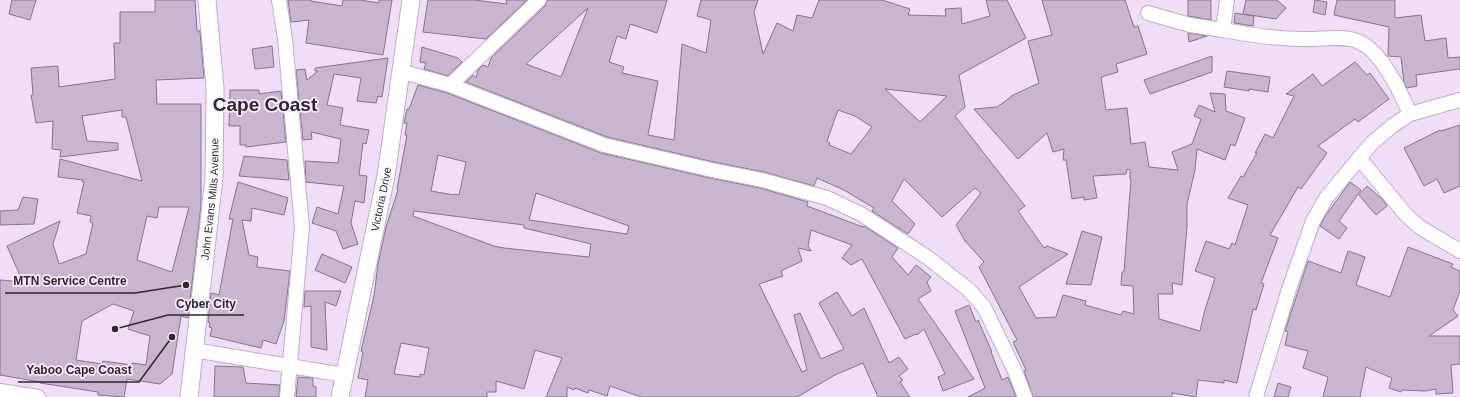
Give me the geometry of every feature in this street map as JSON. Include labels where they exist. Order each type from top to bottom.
[{"type":"street","name":"John Evans Mills Avenue","points":[[189,397],[214,178],[215,88],[207,0]]},
{"type":"street","points":[[279,0],[285,39],[302,227],[288,397]]},
{"type":"street","name":"Victoria Drive","points":[[340,397],[386,176],[411,0]]},
{"type":"street","points":[[450,85],[539,0]]},
{"type":"street","points":[[1223,30],[1227,0]]},
{"type":"street","points":[[1148,13],[1190,26],[1272,38],[1341,38],[1358,41],[1372,50],[1383,64],[1404,99],[1410,114]]},
{"type":"street","points":[[400,71],[450,85],[604,145],[762,180],[827,198],[861,214],[927,257],[969,290],[984,307],[1014,369],[1025,397]]},
{"type":"street","points":[[1256,397],[1289,290],[1313,220],[1326,198],[1371,144],[1387,130],[1410,114],[1460,100]]},
{"type":"street","points":[[1359,158],[1407,216],[1421,228],[1460,251]]},
{"type":"street","points":[[194,350],[344,375]]},
{"type":"street","points":[[0,391],[38,397]]},
{"type":"building","points":[[12,0],[36,0],[30,20],[9,14]]},
{"type":"building","points":[[155,0],[195,0],[197,31],[200,31],[204,78],[156,80],[157,104],[201,104],[201,206],[188,318],[181,316],[172,374],[160,384],[127,379],[124,397],[98,395],[98,392],[0,375],[0,280],[23,282],[7,246],[60,221],[53,244],[59,264],[86,254],[93,223],[90,222],[91,216],[77,213],[84,182],[82,182],[83,180],[58,177],[60,159],[142,181],[126,117],[122,117],[122,110],[82,116],[87,141],[118,143],[118,150],[60,157],[61,150],[52,149],[53,121],[36,123],[31,95],[33,95],[31,68],[58,66],[59,87],[115,79],[114,43],[120,43],[120,12],[155,12]],"holes":[[[159,207],[189,207],[172,272],[137,260],[147,216],[157,218]],[[113,304],[134,311],[128,329],[150,336],[146,365],[132,363],[132,365],[103,361],[102,364],[76,360],[82,321]]]},
{"type":"building","points":[[288,0],[311,0],[342,6],[343,0],[360,0],[379,3],[379,0],[392,0],[383,55],[306,43],[309,20],[291,22]]},
{"type":"building","points":[[428,0],[474,0],[507,4],[506,0],[527,0],[486,39],[423,32]]},
{"type":"building","points":[[547,0],[667,0],[657,33],[630,24],[626,39],[617,36],[609,62],[624,67],[622,73],[658,81],[648,135],[674,140],[682,44],[706,53],[711,20],[697,16],[701,0],[758,0],[754,12],[763,54],[777,23],[793,31],[797,15],[812,18],[819,0],[882,0],[910,9],[908,15],[946,16],[945,9],[961,8],[962,24],[990,16],[986,0],[1007,0],[1026,38],[959,75],[965,107],[955,116],[1025,206],[1018,211],[1044,248],[1047,246],[1068,254],[1019,287],[1036,318],[1056,317],[1063,295],[1086,301],[1085,305],[1121,315],[1123,311],[1134,314],[1133,286],[1121,285],[1122,272],[1124,272],[1131,179],[1130,170],[1127,169],[1126,174],[1093,176],[1097,198],[1084,200],[1084,197],[1072,199],[1066,160],[1063,160],[1064,149],[1053,152],[1047,133],[1018,159],[974,109],[997,107],[1011,96],[1039,83],[1028,41],[1052,35],[1042,0],[1125,0],[1134,27],[1138,26],[1147,54],[1116,64],[1118,72],[1101,77],[1106,110],[1127,108],[1131,144],[1145,142],[1149,167],[1178,170],[1172,152],[1192,144],[1201,119],[1194,116],[1199,105],[1215,112],[1210,93],[1225,94],[1226,111],[1245,118],[1235,146],[1231,144],[1225,160],[1197,149],[1195,170],[1187,204],[1187,226],[1182,285],[1172,283],[1173,294],[1158,294],[1159,319],[1200,331],[1215,278],[1195,271],[1206,241],[1229,249],[1232,243],[1235,245],[1248,205],[1228,198],[1241,176],[1243,177],[1257,153],[1255,153],[1265,134],[1273,138],[1294,96],[1286,94],[1313,74],[1322,86],[1355,62],[1367,75],[1370,73],[1389,99],[1358,122],[1355,119],[1318,146],[1327,153],[1301,189],[1298,187],[1270,235],[1278,238],[1261,283],[1264,284],[1256,310],[1253,309],[1237,383],[1224,380],[1224,383],[1198,380],[1196,397],[1172,393],[1172,397],[1033,397],[1024,371],[1026,370],[1013,342],[1017,340],[979,267],[984,262],[965,241],[956,225],[981,193],[975,188],[942,217],[904,179],[892,201],[915,224],[908,234],[872,211],[874,208],[844,190],[817,178],[814,186],[764,172],[607,137],[466,82],[473,75],[476,78],[478,70],[483,65],[488,67],[491,58],[545,6]],"holes":[[[588,8],[561,77],[526,64]],[[885,89],[947,96],[920,122]],[[838,110],[855,116],[872,127],[851,154],[829,145],[830,143],[827,141]]]},
{"type":"building","points":[[1188,0],[1211,0],[1211,20],[1188,16]]},
{"type":"building","points":[[1246,0],[1277,0],[1286,8],[1276,19],[1243,14]]},
{"type":"building","points":[[1315,0],[1327,2],[1325,15],[1313,12]]},
{"type":"building","points":[[1337,0],[1395,0],[1395,18],[1421,15],[1425,41],[1446,38],[1448,58],[1460,57],[1460,69],[1416,75],[1417,86],[1407,88],[1404,83],[1401,57],[1388,56],[1389,27],[1334,15]]},
{"type":"building","points":[[1235,13],[1254,16],[1253,26],[1234,23]]},
{"type":"building","points":[[1189,33],[1207,36],[1189,42]]},
{"type":"building","points":[[272,46],[274,67],[255,69],[252,49]]},
{"type":"building","points":[[422,47],[458,58],[462,62],[448,76],[424,69],[426,63],[420,62]]},
{"type":"building","points":[[1212,56],[1212,72],[1150,94],[1144,80]]},
{"type":"building","points":[[388,58],[382,97],[378,96],[376,103],[357,101],[361,78],[334,74],[327,105],[343,108],[340,125],[369,130],[366,144],[363,143],[359,175],[367,176],[364,203],[355,201],[351,223],[358,244],[343,249],[336,231],[312,223],[317,207],[338,214],[344,186],[306,182],[305,161],[338,163],[341,139],[311,132],[312,139],[303,140],[296,70],[305,69],[307,80],[318,71],[315,71],[315,68]]},
{"type":"building","points":[[1227,71],[1270,77],[1268,92],[1224,87]]},
{"type":"building","points":[[418,85],[447,93],[601,153],[760,188],[808,202],[807,206],[863,227],[864,226],[898,248],[892,257],[908,275],[916,265],[931,277],[927,282],[931,291],[918,299],[974,379],[943,391],[938,377],[945,374],[924,329],[917,335],[916,334],[905,339],[862,259],[851,265],[842,258],[852,245],[811,230],[808,246],[811,251],[798,248],[802,261],[781,271],[783,276],[759,284],[802,372],[807,370],[794,315],[800,313],[821,359],[844,349],[819,303],[837,292],[852,316],[864,308],[889,363],[899,357],[908,369],[899,376],[903,380],[900,382],[910,397],[878,397],[863,363],[835,375],[797,397],[641,397],[610,386],[607,396],[589,390],[588,393],[575,388],[574,390],[567,387],[567,397],[546,397],[562,358],[535,350],[524,389],[496,381],[496,392],[487,392],[487,397],[365,397],[368,380],[358,378],[363,352],[361,351],[374,296],[378,264],[386,227],[398,190],[407,135],[405,135],[407,123],[404,123],[407,109],[409,109]],"holes":[[[438,155],[466,162],[459,195],[431,191]],[[536,193],[629,226],[627,234],[529,220]],[[414,211],[524,225],[524,228],[591,244],[589,257],[494,246],[413,216]],[[401,343],[429,348],[424,375],[420,374],[420,377],[394,374]]]},
{"type":"building","points":[[230,90],[259,90],[259,94],[281,91],[286,142],[246,147],[246,145],[240,145],[240,126],[229,126]]},
{"type":"building","points":[[1460,125],[1460,186],[1444,193],[1437,179],[1424,186],[1404,148],[1440,130],[1441,131]]},
{"type":"building","points":[[244,156],[287,160],[289,180],[239,176]]},
{"type":"building","points":[[238,182],[288,198],[284,215],[252,208],[251,221],[242,220],[249,255],[258,257],[257,267],[290,271],[284,321],[276,344],[263,340],[261,348],[210,336],[212,328],[209,327],[210,323],[208,322],[211,293],[219,295],[233,219],[229,219]]},
{"type":"building","points":[[1350,182],[1361,190],[1339,221],[1347,228],[1339,239],[1320,226],[1326,215]]},
{"type":"building","points":[[1367,186],[1382,199],[1387,206],[1376,215],[1359,195]]},
{"type":"building","points":[[23,197],[38,199],[34,224],[0,225],[0,211],[18,210]]},
{"type":"building","points":[[1082,231],[1102,237],[1091,285],[1066,284]]},
{"type":"building","points":[[1408,247],[1453,264],[1451,267],[1460,271],[1460,291],[1453,310],[1458,316],[1429,336],[1460,336],[1460,364],[1451,365],[1453,393],[1436,394],[1436,389],[1425,391],[1402,390],[1401,392],[1389,388],[1392,378],[1366,367],[1360,397],[1323,397],[1328,377],[1303,368],[1308,351],[1285,345],[1288,332],[1285,331],[1308,261],[1341,273],[1348,251],[1365,257],[1356,285],[1390,297]]},
{"type":"building","points":[[322,254],[352,267],[345,283],[315,270]]},
{"type":"building","points":[[305,291],[341,291],[336,306],[325,302],[327,350],[311,347],[311,306],[304,307]]},
{"type":"building","points":[[969,305],[976,322],[978,320],[1002,380],[1008,377],[1016,397],[968,397],[985,388],[955,311]]},
{"type":"building","points":[[215,366],[243,367],[246,383],[280,385],[279,397],[214,397]]},
{"type":"building","points":[[298,377],[313,378],[313,386],[316,387],[316,397],[296,397]]},
{"type":"building","points":[[1278,383],[1291,387],[1288,397],[1274,397]]},
{"type":"place","name":"MTN Service Centre","points":[[186,285]]},
{"type":"place","name":"Cyber City","points":[[115,329]]},
{"type":"place","name":"Yaboo Cape Coast","points":[[172,337]]},
{"type":"district","name":"Cape Coast","points":[[265,104]]}]
